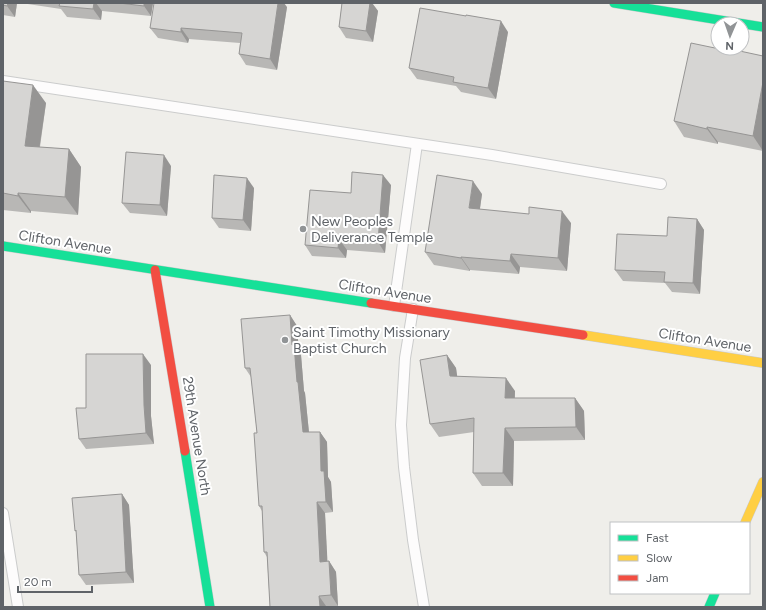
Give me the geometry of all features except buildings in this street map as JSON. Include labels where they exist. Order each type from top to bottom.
[{"type":"main road","points":[[614,3],[763,27]]},
{"type":"main road","name":"Clifton Avenue","points":[[3,246],[763,363]]},
{"type":"main road","name":"29th Avenue North","points":[[156,270],[210,607]]},
{"type":"main road","points":[[745,522],[763,482]]},
{"type":"main road","points":[[709,607],[715,594]]},
{"type":"lane","points":[[3,81],[492,155],[661,184]]},
{"type":"lane","points":[[394,306],[417,144]]},
{"type":"lane","points":[[413,309],[405,358],[401,425],[404,467],[413,540],[424,607]]},
{"type":"lane","points":[[3,513],[18,607]]},
{"type":"traffic: fast","points":[[614,3],[763,27]]},
{"type":"traffic: fast","points":[[3,246],[371,303]]},
{"type":"traffic: fast","points":[[185,451],[210,607]]},
{"type":"traffic: fast","points":[[709,607],[715,594]]},
{"type":"traffic: slow","points":[[583,335],[763,363]]},
{"type":"traffic: slow","points":[[745,522],[763,482]]},
{"type":"traffic: jam","points":[[155,270],[185,451]]},
{"type":"traffic: jam","points":[[371,303],[583,335]]},
{"type":"place","name":"New Peoples Deliverance Temple","points":[[303,229]]},
{"type":"place","name":"Saint Timothy Missionary Baptist Church","points":[[285,340]]}]
